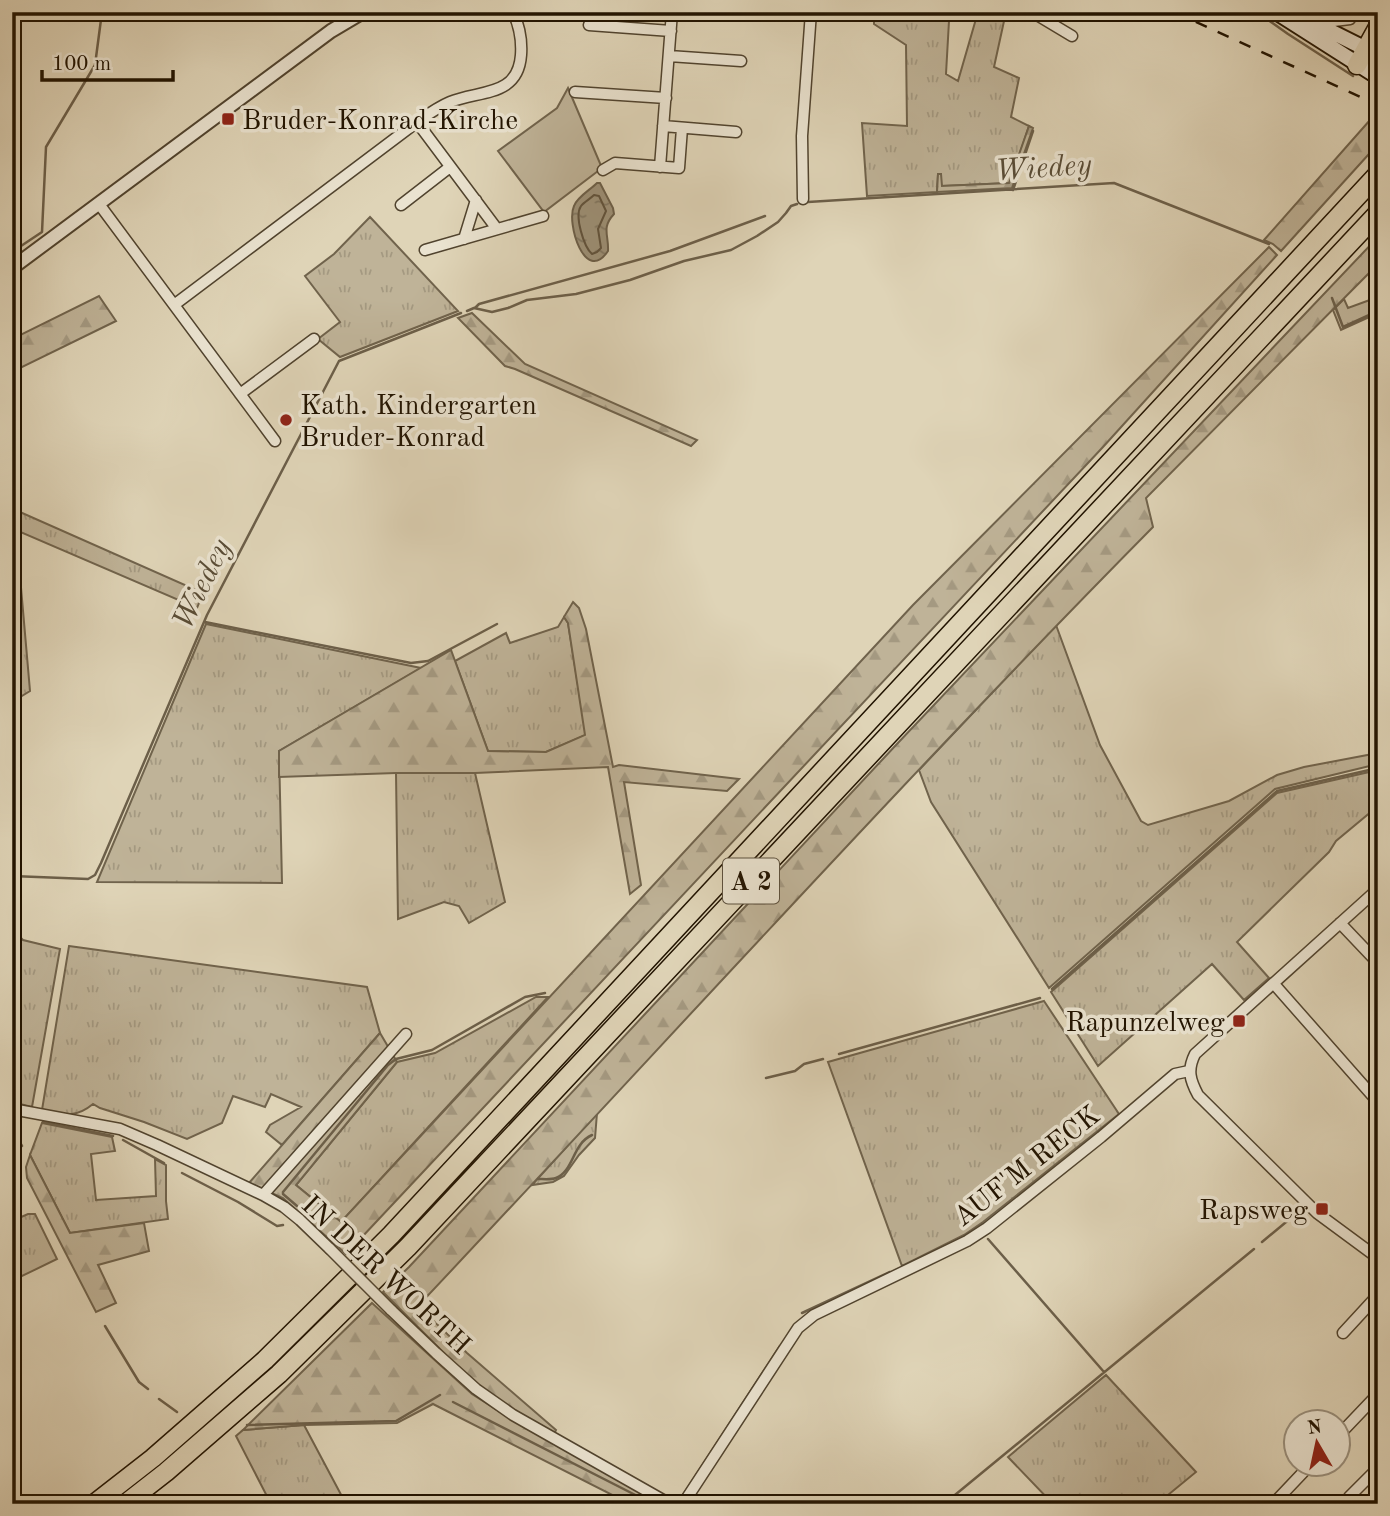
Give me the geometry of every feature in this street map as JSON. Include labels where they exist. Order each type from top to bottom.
[{"type":"highway","points":[[1371,60],[1378,27]]},
{"type":"highway","name":"A 2","points":[[94,1504],[153,1458],[265,1360],[391,1235],[1378,174]]},
{"type":"highway","name":"A 2","points":[[125,1504],[279,1374],[408,1247],[1378,213]]},
{"type":"main road","points":[[1276,12],[1371,60]]},
{"type":"main road","points":[[1298,12],[1371,60]]},
{"type":"street","points":[[12,268],[331,31],[363,12]]},
{"type":"street","points":[[174,305],[417,122],[450,102],[503,86],[514,79],[520,69],[522,46],[513,12]]},
{"type":"street","points":[[660,167],[672,12]]},
{"type":"street","points":[[803,199],[802,136],[811,12]]},
{"type":"street","points":[[1032,12],[1072,36]]},
{"type":"street","points":[[1321,12],[1334,21],[1350,19]]},
{"type":"street","points":[[589,25],[671,31]]},
{"type":"street","points":[[669,56],[741,61]]},
{"type":"street","points":[[575,92],[666,98]]},
{"type":"street","points":[[417,122],[497,229]]},
{"type":"street","points":[[663,126],[736,132]]},
{"type":"street","points":[[603,170],[615,163],[679,168],[682,128]]},
{"type":"street","points":[[401,205],[450,167]]},
{"type":"street","points":[[464,239],[476,200]]},
{"type":"street","points":[[99,204],[275,440]]},
{"type":"street","points":[[425,250],[543,216]]},
{"type":"street","points":[[240,394],[314,339]]},
{"type":"street","name":"AUF'M RECK","points":[[683,1504],[798,1328],[814,1315],[967,1241],[988,1228],[1175,1074],[1189,1071],[1195,1054],[1378,889]]},
{"type":"street","points":[[1340,923],[1378,963]]},
{"type":"street","points":[[1274,984],[1378,1102]]},
{"type":"street","points":[[263,1195],[406,1034]]},
{"type":"street","points":[[1189,1071],[1198,1095],[1317,1213],[1378,1258]]},
{"type":"street","name":"IN DER WORTH","points":[[12,1109],[120,1129],[263,1195],[292,1213],[436,1353],[485,1395],[513,1415],[670,1504]]},
{"type":"street","points":[[1343,1333],[1378,1295]]},
{"type":"street","points":[[1352,1421],[1378,1394]]},
{"type":"street","points":[[1349,1497],[1378,1468]]},
{"type":"street","points":[[1273,1504],[1298,1478]]},
{"type":"green space","points":[[874,12],[933,12],[949,21],[946,74],[958,81],[978,12],[1006,12],[994,67],[1019,78],[1011,117],[1029,126],[1010,183],[941,186],[941,174],[938,174],[937,192],[867,196],[862,123],[907,126],[906,45],[874,24]]},
{"type":"green space","points":[[568,88],[602,168],[544,212],[498,151],[557,108]]},
{"type":"green space","points":[[1378,111],[1378,144],[1281,251],[1264,240]]},
{"type":"green space","points":[[1029,126],[1033,128],[1012,188],[937,192],[938,174],[941,174],[942,186],[1009,183]]},
{"type":"green space","points":[[370,217],[458,311],[340,357],[318,339],[340,322],[305,276],[334,254]]},
{"type":"green space","points":[[1378,237],[1378,264],[1146,498],[1153,527],[875,817],[418,1306],[467,1353],[556,1430],[554,1434],[478,1387],[383,1292],[896,745]]},
{"type":"green space","points":[[1269,247],[1277,255],[1103,447],[346,1254],[283,1198],[249,1183],[380,1033],[397,1062],[296,1185],[341,1222],[913,605]]},
{"type":"green space","points":[[99,296],[116,321],[12,372],[12,339]]},
{"type":"green space","points":[[1378,297],[1378,313],[1341,330],[1333,310],[1344,299],[1348,308]]},
{"type":"green space","points":[[472,313],[525,364],[697,440],[691,446],[505,366],[458,318]]},
{"type":"green space","points":[[12,426],[19,501],[13,501],[14,511],[203,593],[197,608],[16,530],[30,691],[12,702]]},
{"type":"green space","points":[[573,602],[579,608],[586,629],[613,767],[619,765],[739,779],[727,791],[624,782],[641,885],[630,894],[608,767],[279,777],[279,751],[451,650],[488,751],[546,752],[585,735],[568,623],[564,617]]},
{"type":"green space","points":[[564,617],[568,623],[586,735],[546,752],[488,751],[455,661],[506,633],[510,643],[558,627]]},
{"type":"green space","points":[[206,624],[421,668],[279,751],[282,883],[97,882]]},
{"type":"green space","points":[[1056,625],[1100,745],[1141,821],[1148,825],[1229,801],[1277,775],[1304,767],[1378,753],[1378,764],[1275,789],[1049,988],[931,802],[919,770]]},
{"type":"green space","points":[[1378,770],[1378,806],[1336,841],[1329,852],[1237,942],[1269,978],[1244,1000],[1212,964],[1098,1066],[1051,992],[1277,793]]},
{"type":"green space","points":[[396,773],[475,773],[505,902],[469,923],[459,906],[444,902],[398,919]]},
{"type":"green space","points":[[12,929],[23,940],[60,949],[32,1107],[12,1102]]},
{"type":"green space","points":[[69,946],[367,987],[380,1033],[282,1145],[266,1132],[270,1125],[301,1107],[271,1094],[265,1107],[233,1096],[222,1123],[187,1139],[93,1104],[74,1114],[42,1110]]},
{"type":"green space","points":[[536,997],[548,997],[341,1222],[296,1185],[397,1062],[435,1053]]},
{"type":"green space","points":[[1044,1001],[1119,1114],[983,1222],[964,1235],[902,1266],[828,1062]]},
{"type":"green space","points":[[597,1113],[595,1138],[564,1176],[553,1182],[532,1185]]},
{"type":"green space","points":[[42,1123],[112,1137],[115,1151],[91,1154],[96,1200],[156,1196],[155,1159],[166,1165],[168,1219],[70,1233],[30,1155]]},
{"type":"green space","points":[[30,1155],[70,1233],[144,1223],[149,1251],[98,1265],[116,1303],[96,1312],[27,1178],[26,1167]]},
{"type":"green space","points":[[35,1214],[57,1259],[20,1277],[12,1259],[12,1221]]},
{"type":"green space","points":[[372,1303],[472,1394],[511,1419],[663,1504],[630,1504],[433,1404],[397,1423],[304,1425],[243,1430]]},
{"type":"green space","points":[[1106,1375],[1196,1472],[1157,1504],[1053,1504],[1008,1457]]},
{"type":"green space","points":[[304,1425],[346,1504],[271,1504],[236,1436],[243,1430]]},
{"type":"water","points":[[600,183],[614,214],[607,228],[608,251],[600,260],[592,261],[579,248],[572,214],[578,200]]},
{"type":"waterway","points":[[12,252],[42,232],[46,147],[95,65],[102,12]]},
{"type":"waterway","points":[[1257,12],[1353,76]]},
{"type":"waterway","points":[[1013,190],[1033,131]]},
{"type":"waterway","name":"Wiedey","points":[[808,202],[1114,183],[1269,244]]},
{"type":"waterway","name":"Wiedey","points":[[467,311],[474,308],[492,312],[527,300],[576,294],[630,280],[684,261],[731,250],[778,222],[791,206],[797,204]]},
{"type":"waterway","points":[[475,308],[479,304],[670,251],[765,216]]},
{"type":"waterway","name":"Wiedey","points":[[1332,298],[1343,327],[1378,311]]},
{"type":"waterway","name":"Wiedey","points":[[12,876],[88,879],[95,875],[207,615],[339,361],[461,313]]},
{"type":"waterway","points":[[205,622],[411,663],[428,661],[497,624]]},
{"type":"waterway","points":[[12,704],[20,700]]},
{"type":"waterway","points":[[1052,989],[1277,791],[1378,768]]},
{"type":"waterway","points":[[297,1206],[283,1192],[388,1065],[396,1059],[432,1050],[525,997],[545,993]]},
{"type":"waterway","points":[[839,1054],[1040,998]]},
{"type":"waterway","points":[[766,1078],[795,1071],[804,1064],[823,1059]]},
{"type":"waterway","points":[[43,1122],[113,1136]]},
{"type":"waterway","points":[[12,1129],[22,1146]]},
{"type":"waterway","points":[[538,1179],[554,1179],[562,1175],[580,1145],[592,1135]]},
{"type":"waterway","points":[[123,1140],[164,1163]]},
{"type":"waterway","points":[[182,1173],[277,1226],[283,1225]]},
{"type":"waterway","points":[[1262,1242],[1297,1213]]},
{"type":"waterway","points":[[988,1239],[1104,1372]]},
{"type":"waterway","points":[[944,1504],[1254,1249]]},
{"type":"waterway","points":[[802,1313],[890,1272]]},
{"type":"waterway","points":[[105,1326],[139,1382],[148,1389]]},
{"type":"waterway","points":[[680,1500],[780,1346]]},
{"type":"waterway","points":[[247,1425],[396,1421],[440,1395]]},
{"type":"waterway","points":[[159,1399],[177,1412]]},
{"type":"waterway","points":[[453,1402],[653,1504]]},
{"type":"railway","points":[[1174,12],[1378,105]]},
{"type":"place","name":"Bruder-Konrad-Kirche","points":[[228,119]]},
{"type":"place","name":"Kath. Kindergarten Bruder-Konrad","points":[[286,420]]},
{"type":"place","name":"Rapunzelweg","points":[[1239,1021]]},
{"type":"place","name":"Rapsweg","points":[[1322,1209]]}]
